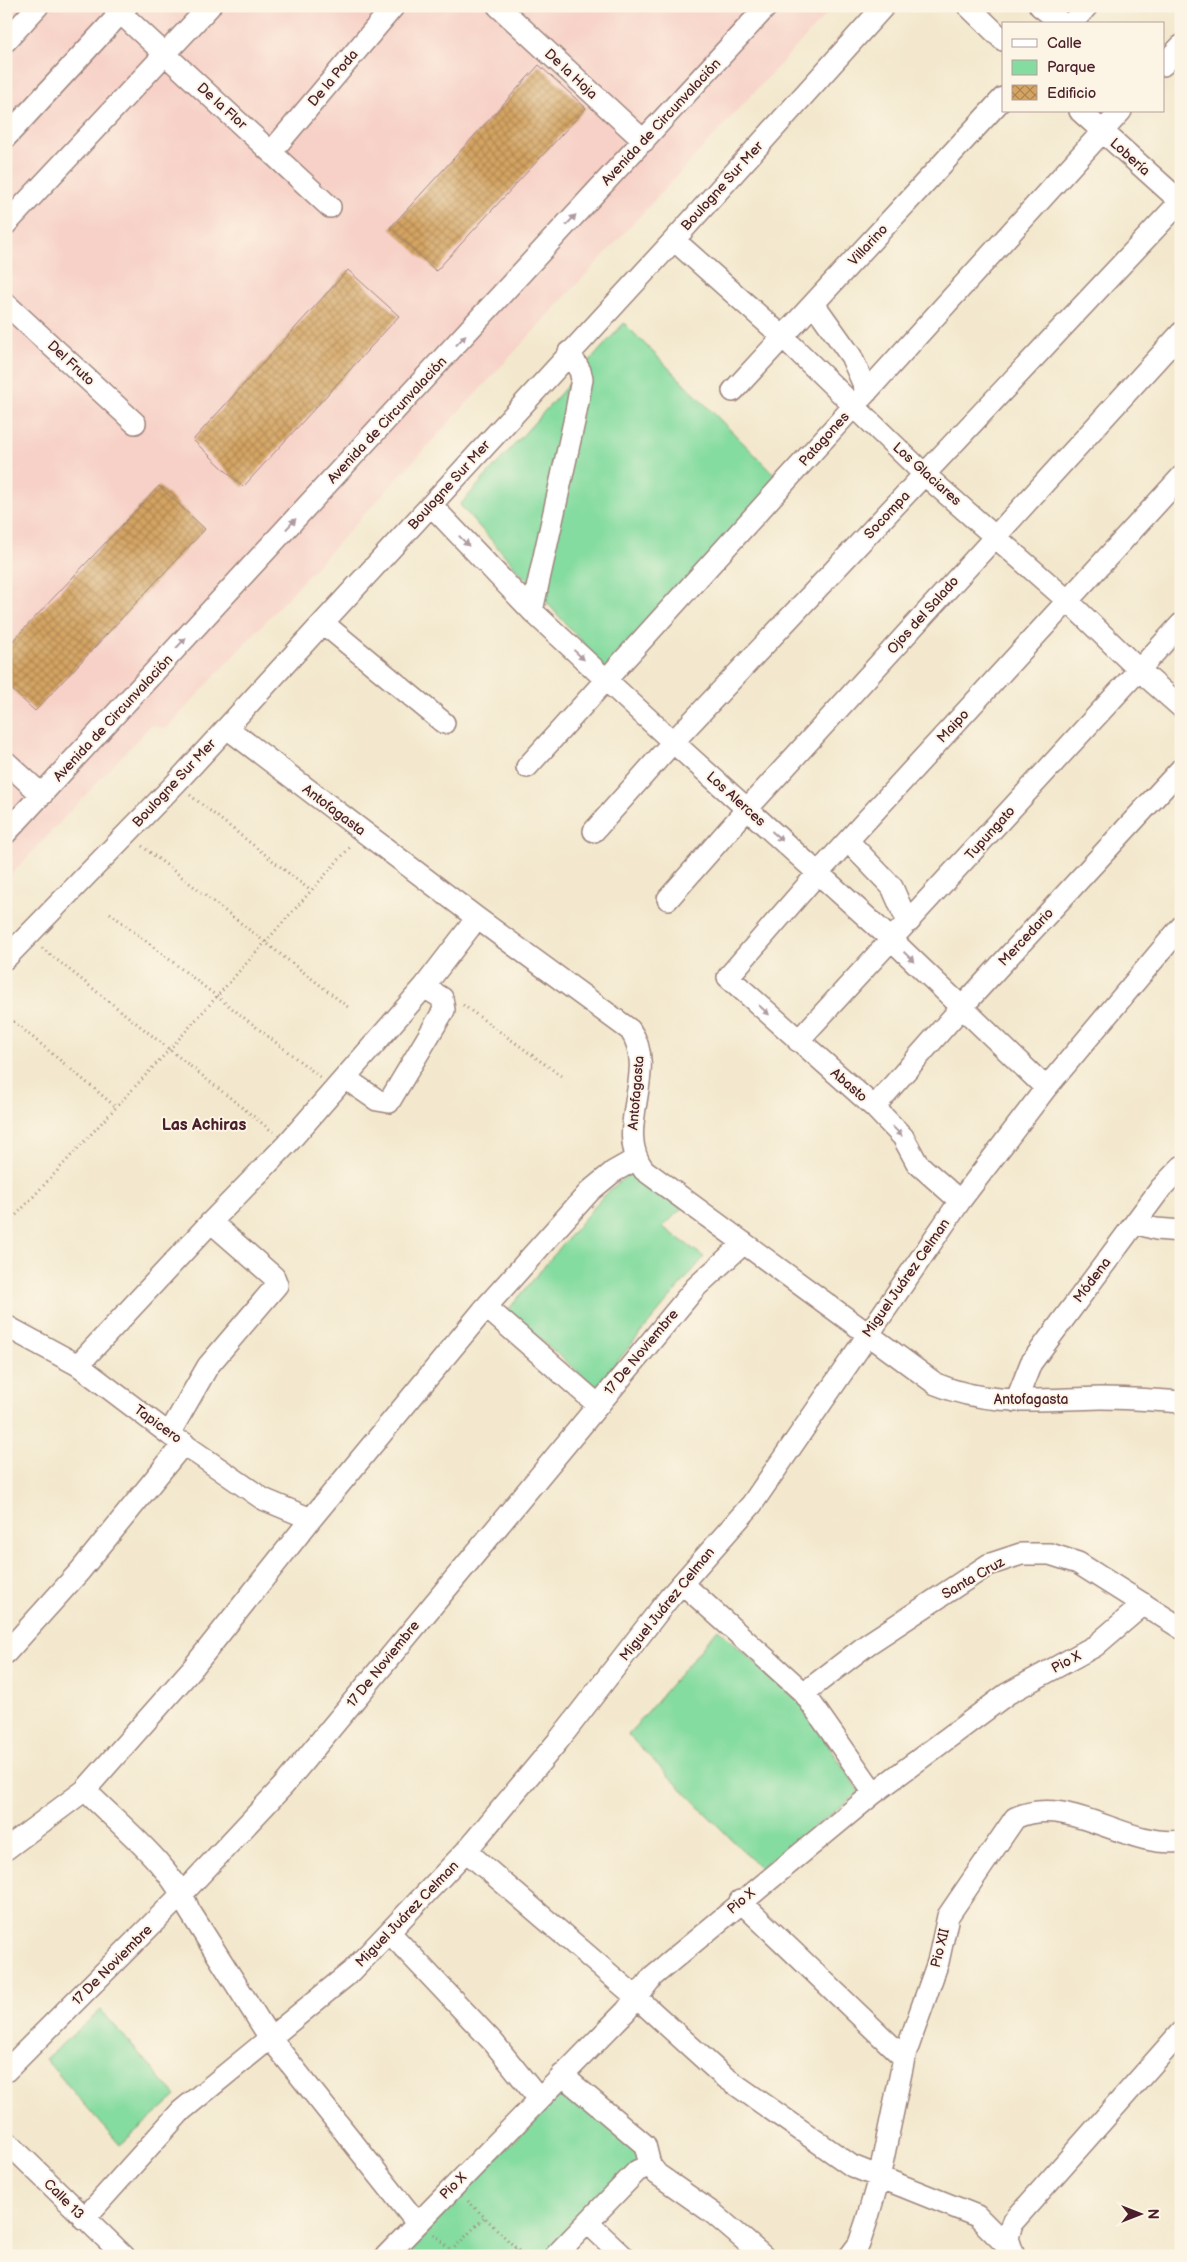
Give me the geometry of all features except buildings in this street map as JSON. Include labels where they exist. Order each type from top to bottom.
[{"type":"street","points":[[6,41],[38,6]]},
{"type":"street","points":[[6,224],[210,6]]},
{"type":"street","name":"De la Poda","points":[[272,151],[394,6]]},
{"type":"street","name":"De la Hoja","points":[[498,6],[644,141]]},
{"type":"street","name":"Avenida de Circunvalación","points":[[6,833],[767,6]]},
{"type":"street","name":"Boulogne Sur Mer","points":[[6,958],[227,728],[569,352],[674,240],[884,6]]},
{"type":"street","points":[[968,6],[1002,39]]},
{"type":"street","points":[[1040,6],[1060,22]]},
{"type":"street","points":[[1073,22],[1087,6]]},
{"type":"street","points":[[6,137],[120,9]]},
{"type":"street","name":"De la Flor","points":[[120,9],[330,207]]},
{"type":"street","points":[[1164,64],[1181,46]]},
{"type":"street","name":"Villarino","points":[[733,392],[1002,99]]},
{"type":"street","name":"Lobería","points":[[1081,112],[1181,201]]},
{"type":"street","name":"Patagones","points":[[527,767],[1121,112]]},
{"type":"street","name":"Socompa","points":[[594,830],[673,742],[1181,201]]},
{"type":"street","name":"Los Glaciares","points":[[674,240],[783,337],[860,399],[925,474],[1068,601],[1139,670],[1181,707]]},
{"type":"street","name":"Del Fruto","points":[[6,304],[135,422]]},
{"type":"street","points":[[814,304],[851,356],[860,399]]},
{"type":"street","name":"Ojos del Salado","points":[[668,898],[995,535],[1181,333]]},
{"type":"street","points":[[532,611],[582,379],[580,371],[569,352]]},
{"type":"street","name":"Maipo","points":[[728,977],[818,873],[1181,477]]},
{"type":"street","name":"Los Alerces","points":[[430,505],[532,611],[673,742],[892,940],[1046,1088]]},
{"type":"street","points":[[323,623],[444,723]]},
{"type":"street","name":"Tupungato","points":[[798,1041],[1181,624]]},
{"type":"street","name":"Antofagasta","points":[[227,728],[477,918],[630,1030],[638,1041],[641,1056],[632,1133],[636,1159],[644,1170],[936,1384],[966,1395],[1016,1401],[1100,1398],[1181,1402]]},
{"type":"street","points":[[6,762],[42,795]]},
{"type":"street","name":"Mercedario","points":[[874,1107],[961,1008],[1181,769]]},
{"type":"street","points":[[848,841],[892,887],[903,912],[910,921]]},
{"type":"street","points":[[78,1365],[211,1222],[288,1144],[424,987],[477,918]]},
{"type":"street","name":"Miguel Juárez Celman","points":[[84,2219],[181,2111],[337,1984],[390,1933],[466,1851],[558,1741],[682,1583],[752,1504],[774,1475],[867,1333],[960,1201],[1046,1088],[1181,927]]},
{"type":"street","name":"Abasto","points":[[728,977],[874,1107],[903,1137],[918,1163],[960,1201]]},
{"type":"street","points":[[340,1083],[377,1100],[389,1102],[444,1010],[442,998],[424,987]]},
{"type":"street","points":[[6,1849],[85,1790],[191,1670],[311,1519],[486,1307],[590,1191],[612,1172],[636,1159]]},
{"type":"street","name":"Módena","points":[[1016,1401],[1030,1363],[1161,1188],[1181,1167]]},
{"type":"street","points":[[6,1653],[80,1571],[176,1438],[208,1366],[277,1285],[274,1277],[211,1222]]},
{"type":"street","points":[[1135,1223],[1156,1229],[1181,1231]]},
{"type":"street","name":"17 De Noviembre","points":[[6,2071],[183,1893],[284,1785],[597,1404],[696,1287],[744,1244]]},
{"type":"street","points":[[486,1307],[597,1404]]},
{"type":"street","name":"Tapicero","points":[[6,1326],[78,1365],[176,1438],[263,1499],[311,1519]]},
{"type":"street","name":"Santa Cruz","points":[[804,1693],[868,1644],[988,1566],[1011,1556],[1050,1554],[1066,1557],[1181,1628]]},
{"type":"street","points":[[682,1583],[804,1693],[874,1793]]},
{"type":"street","name":"Pio X","points":[[386,2256],[626,2011],[653,1976],[740,1901],[874,1793],[1007,1694],[1095,1646],[1144,1604]]},
{"type":"street","points":[[85,1790],[169,1874],[183,1893],[189,1910],[270,2038],[417,2223]]},
{"type":"street","name":"Pio XII","points":[[850,2256],[859,2244],[880,2178],[904,2058],[938,1962],[948,1916],[1015,1818],[1040,1812],[1071,1815],[1157,1842],[1181,1841]]},
{"type":"street","points":[[466,1851],[636,1997],[722,2075],[852,2166],[977,2216],[1012,2252]]},
{"type":"street","points":[[740,1901],[904,2058]]},
{"type":"street","points":[[390,1933],[493,2042],[539,2099]]},
{"type":"street","points":[[1012,2252],[1008,2238],[1012,2223],[1181,2032]]},
{"type":"street","points":[[562,2075],[645,2145],[650,2165],[657,2174],[714,2214],[763,2256]]},
{"type":"street","name":"Calle 13","points":[[6,2141],[124,2256]]},
{"type":"street","points":[[555,2256],[638,2171],[650,2165]]},
{"type":"street","points":[[588,2223],[623,2256]]},
{"type":"path","points":[[176,783],[311,891]]},
{"type":"path","points":[[6,1226],[169,1050],[363,832]]},
{"type":"path","points":[[126,834],[348,1008]]},
{"type":"path","points":[[110,912],[217,996],[340,1083]]},
{"type":"path","points":[[27,936],[288,1144]]},
{"type":"path","points":[[442,998],[456,1001],[564,1078]]},
{"type":"path","points":[[6,1015],[116,1107]]},
{"type":"path","points":[[459,2206],[466,2199],[524,2256]]},
{"type":"path","points":[[451,2250],[485,2217]]},
{"type":"path","points":[[440,2226],[433,2233],[457,2256]]},
{"type":"path","points":[[508,2256],[516,2247]]},
{"type":"shaded area","points":[[6,6],[834,6],[166,729],[151,725],[6,880]]},
{"type":"green space","points":[[624,323],[780,480],[606,669],[460,505]]},
{"type":"green space","points":[[631,1172],[682,1208],[663,1227],[704,1257],[596,1387],[507,1311],[604,1195]]},
{"type":"green space","points":[[718,1629],[801,1704],[860,1792],[760,1868],[628,1735]]},
{"type":"green space","points":[[101,2010],[176,2096],[120,2145],[45,2059]]},
{"type":"green space","points":[[569,2083],[647,2155],[549,2256],[404,2256]]},
{"type":"district","name":"Las Achiras","points":[[204,1125]]}]
